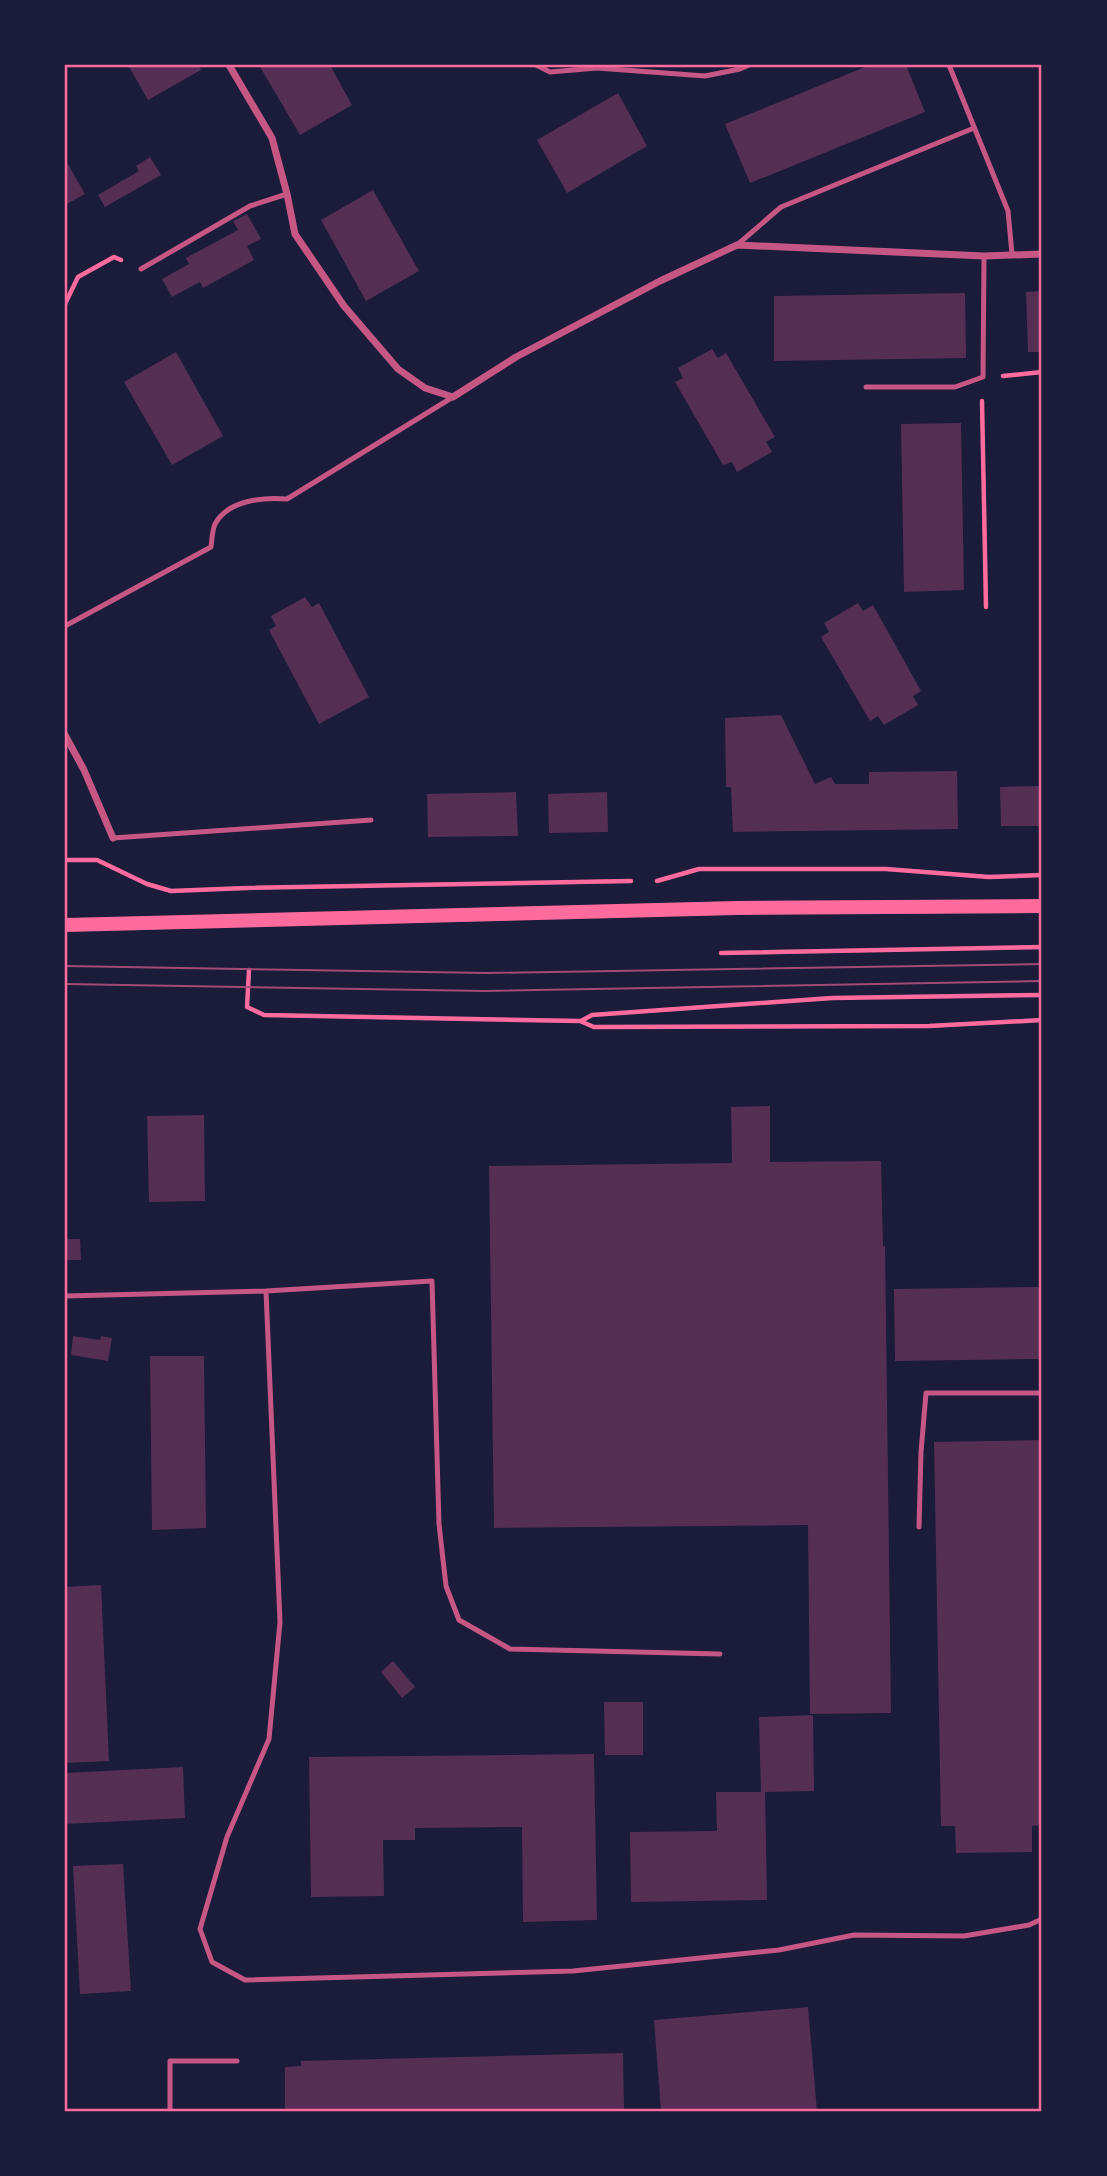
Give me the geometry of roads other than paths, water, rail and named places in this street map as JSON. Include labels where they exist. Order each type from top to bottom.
[{"type":"main road","points":[[65,925],[737,908],[1042,906]]},
{"type":"street","points":[[229,65],[272,138],[295,234],[344,306],[398,369],[425,388],[453,397],[516,357],[660,281],[737,245],[984,256],[1042,254]]},
{"type":"street","points":[[65,735],[84,770],[113,838]]},
{"type":"lane","points":[[536,65],[550,72],[597,68],[705,76],[749,65]]},
{"type":"lane","points":[[949,65],[1008,211],[1012,254]]},
{"type":"lane","points":[[737,245],[781,207],[974,128]]},
{"type":"lane","points":[[141,269],[250,206],[287,194]]},
{"type":"lane","points":[[866,387],[955,387],[983,377],[984,256]]},
{"type":"lane","points":[[65,626],[211,547],[214,526],[226,510],[264,498],[287,499],[453,397]]},
{"type":"lane","points":[[113,838],[371,820]]},
{"type":"lane","points":[[65,1296],[266,1291],[432,1281],[439,1524],[446,1586],[459,1620],[510,1649],[720,1654]]},
{"type":"lane","points":[[266,1291],[280,1622],[269,1740],[227,1837],[200,1929],[212,1962],[245,1980],[573,1971],[779,1950],[853,1935],[964,1936],[1029,1925],[1042,1919]]},
{"type":"lane","points":[[919,1527],[920,1452],[926,1393],[1042,1393]]},
{"type":"lane","points":[[170,2111],[170,2061],[237,2061]]},
{"type":"tram line","points":[[65,966],[486,973],[1042,964]]},
{"type":"tram line","points":[[65,984],[485,991],[1042,981]]}]
